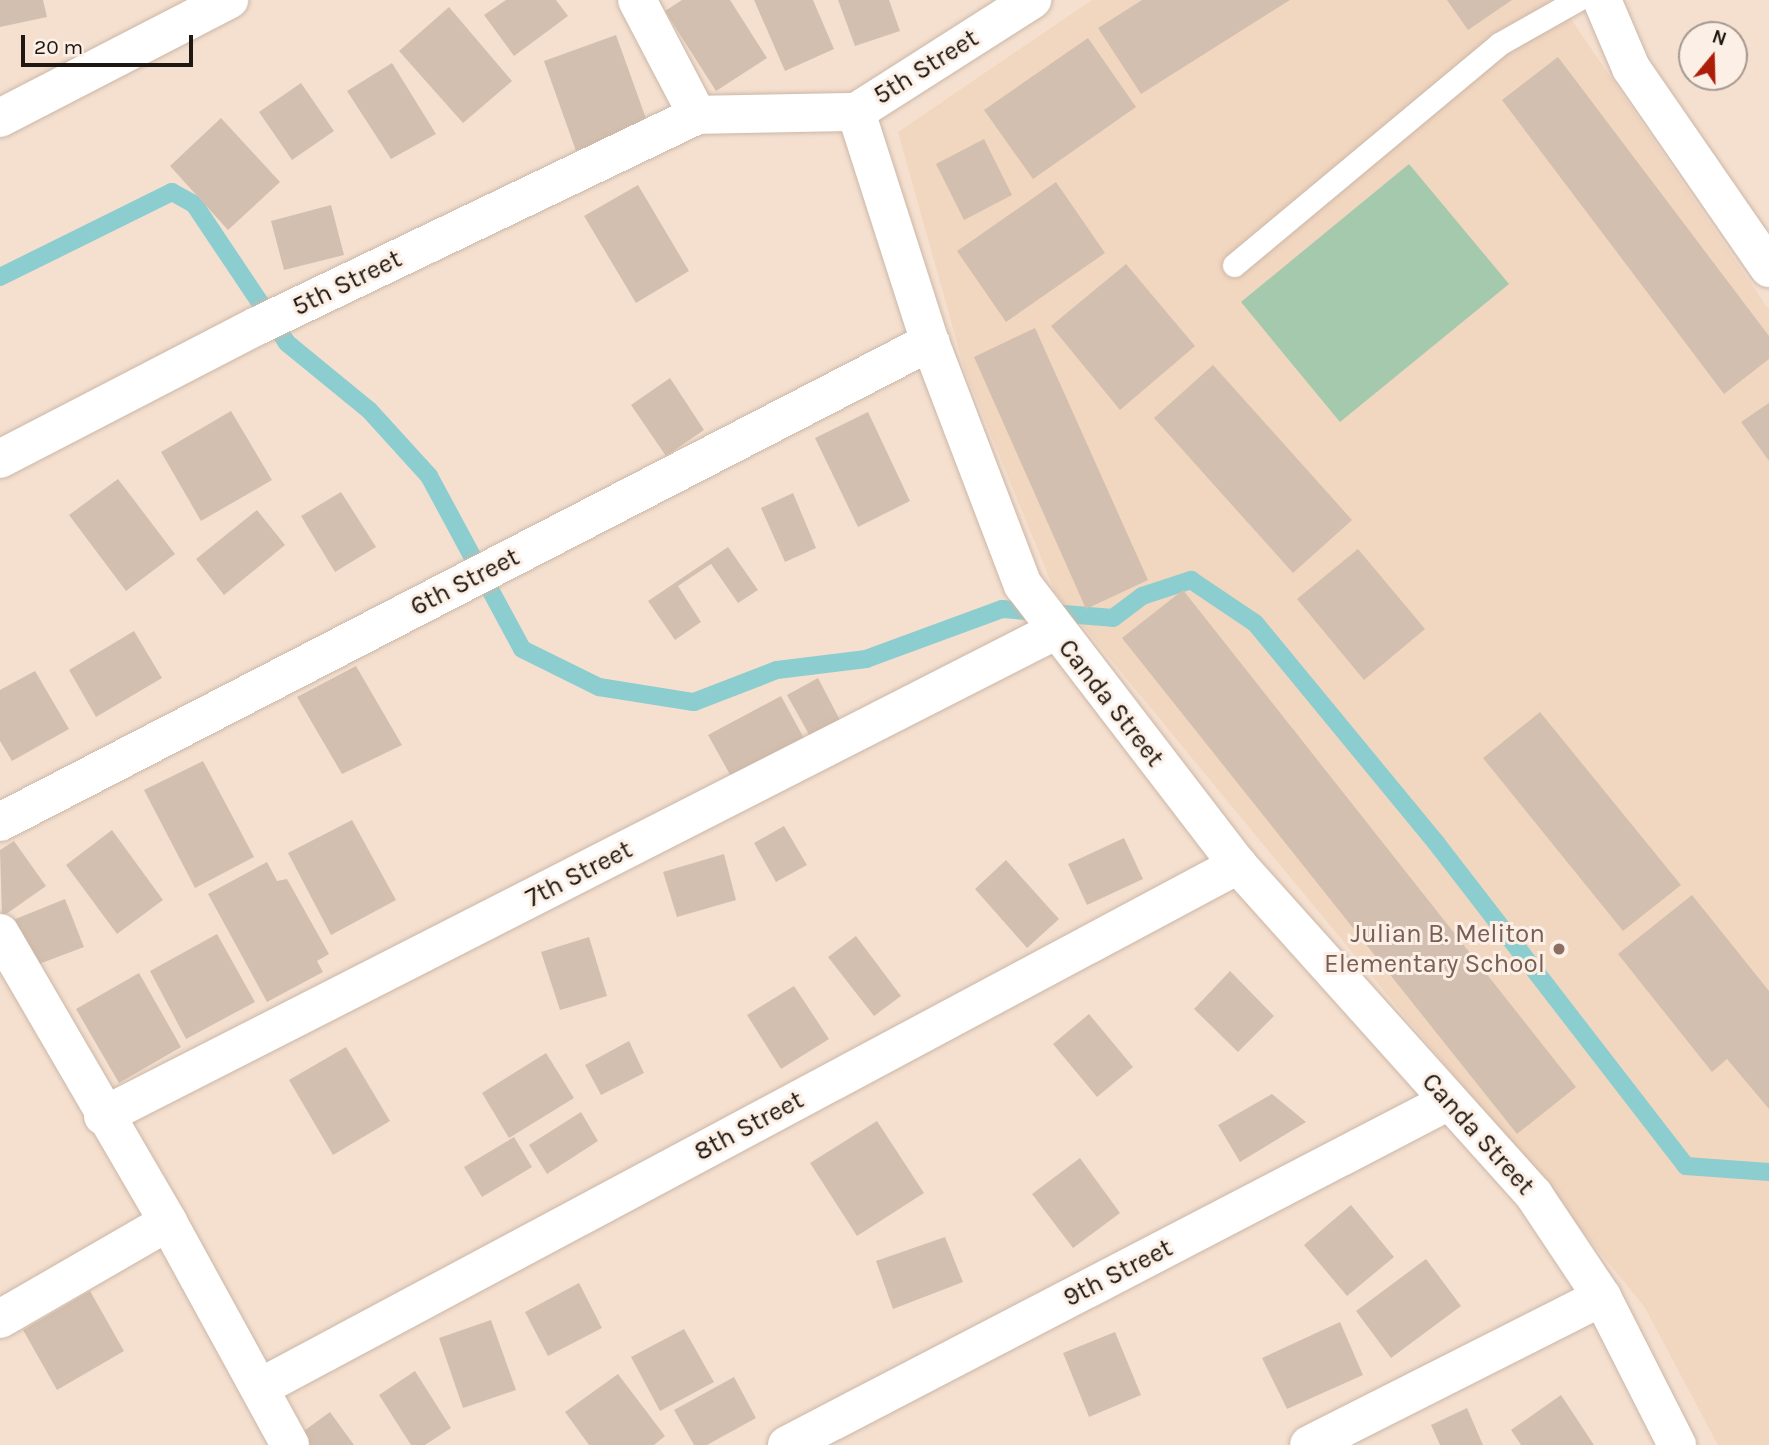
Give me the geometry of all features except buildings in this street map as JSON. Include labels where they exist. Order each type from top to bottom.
[{"type":"street","points":[[0,118],[229,0]]},
{"type":"street","points":[[637,0],[696,115],[856,112]]},
{"type":"street","name":"5th Street","points":[[856,112],[1032,0]]},
{"type":"street","points":[[1602,0],[1631,68],[1769,268]]},
{"type":"street","name":"Canda Street","points":[[856,112],[930,342],[1023,585],[1051,625],[1238,865],[1534,1195],[1602,1297],[1677,1445]]},
{"type":"street","name":"5th Street","points":[[0,459],[271,320],[696,115]]},
{"type":"street","name":"6th Street","points":[[0,822],[930,342]]},
{"type":"street","name":"7th Street","points":[[103,1116],[1051,625]]},
{"type":"street","name":"8th Street","points":[[261,1387],[1238,865]]},
{"type":"street","points":[[0,933],[103,1116],[169,1222],[261,1387],[290,1445]]},
{"type":"street","name":"9th Street","points":[[788,1445],[1449,1101]]},
{"type":"street","points":[[0,1319],[169,1222]]},
{"type":"street","points":[[1309,1445],[1602,1297]]},
{"type":"lane","points":[[1234,265],[1499,44],[1577,0]]},
{"type":"shaded area","name":"Julian B. Meliton Elementary School","points":[[1092,0],[1558,0],[1769,310],[1769,1445],[1718,1445],[1644,1306],[1055,592],[965,371],[898,132]]},
{"type":"green space","points":[[1409,164],[1509,284],[1340,422],[1241,302]]},
{"type":"waterway","points":[[0,277],[172,192],[194,204],[287,343],[369,410],[429,476],[522,649],[599,687],[694,702],[777,670],[866,659],[1002,609],[1113,618],[1142,596],[1191,580],[1255,623],[1437,844],[1686,1166],[1769,1172]]},
{"type":"place","name":"Julian B. Meliton Elementary School","points":[[1559,949]]}]
